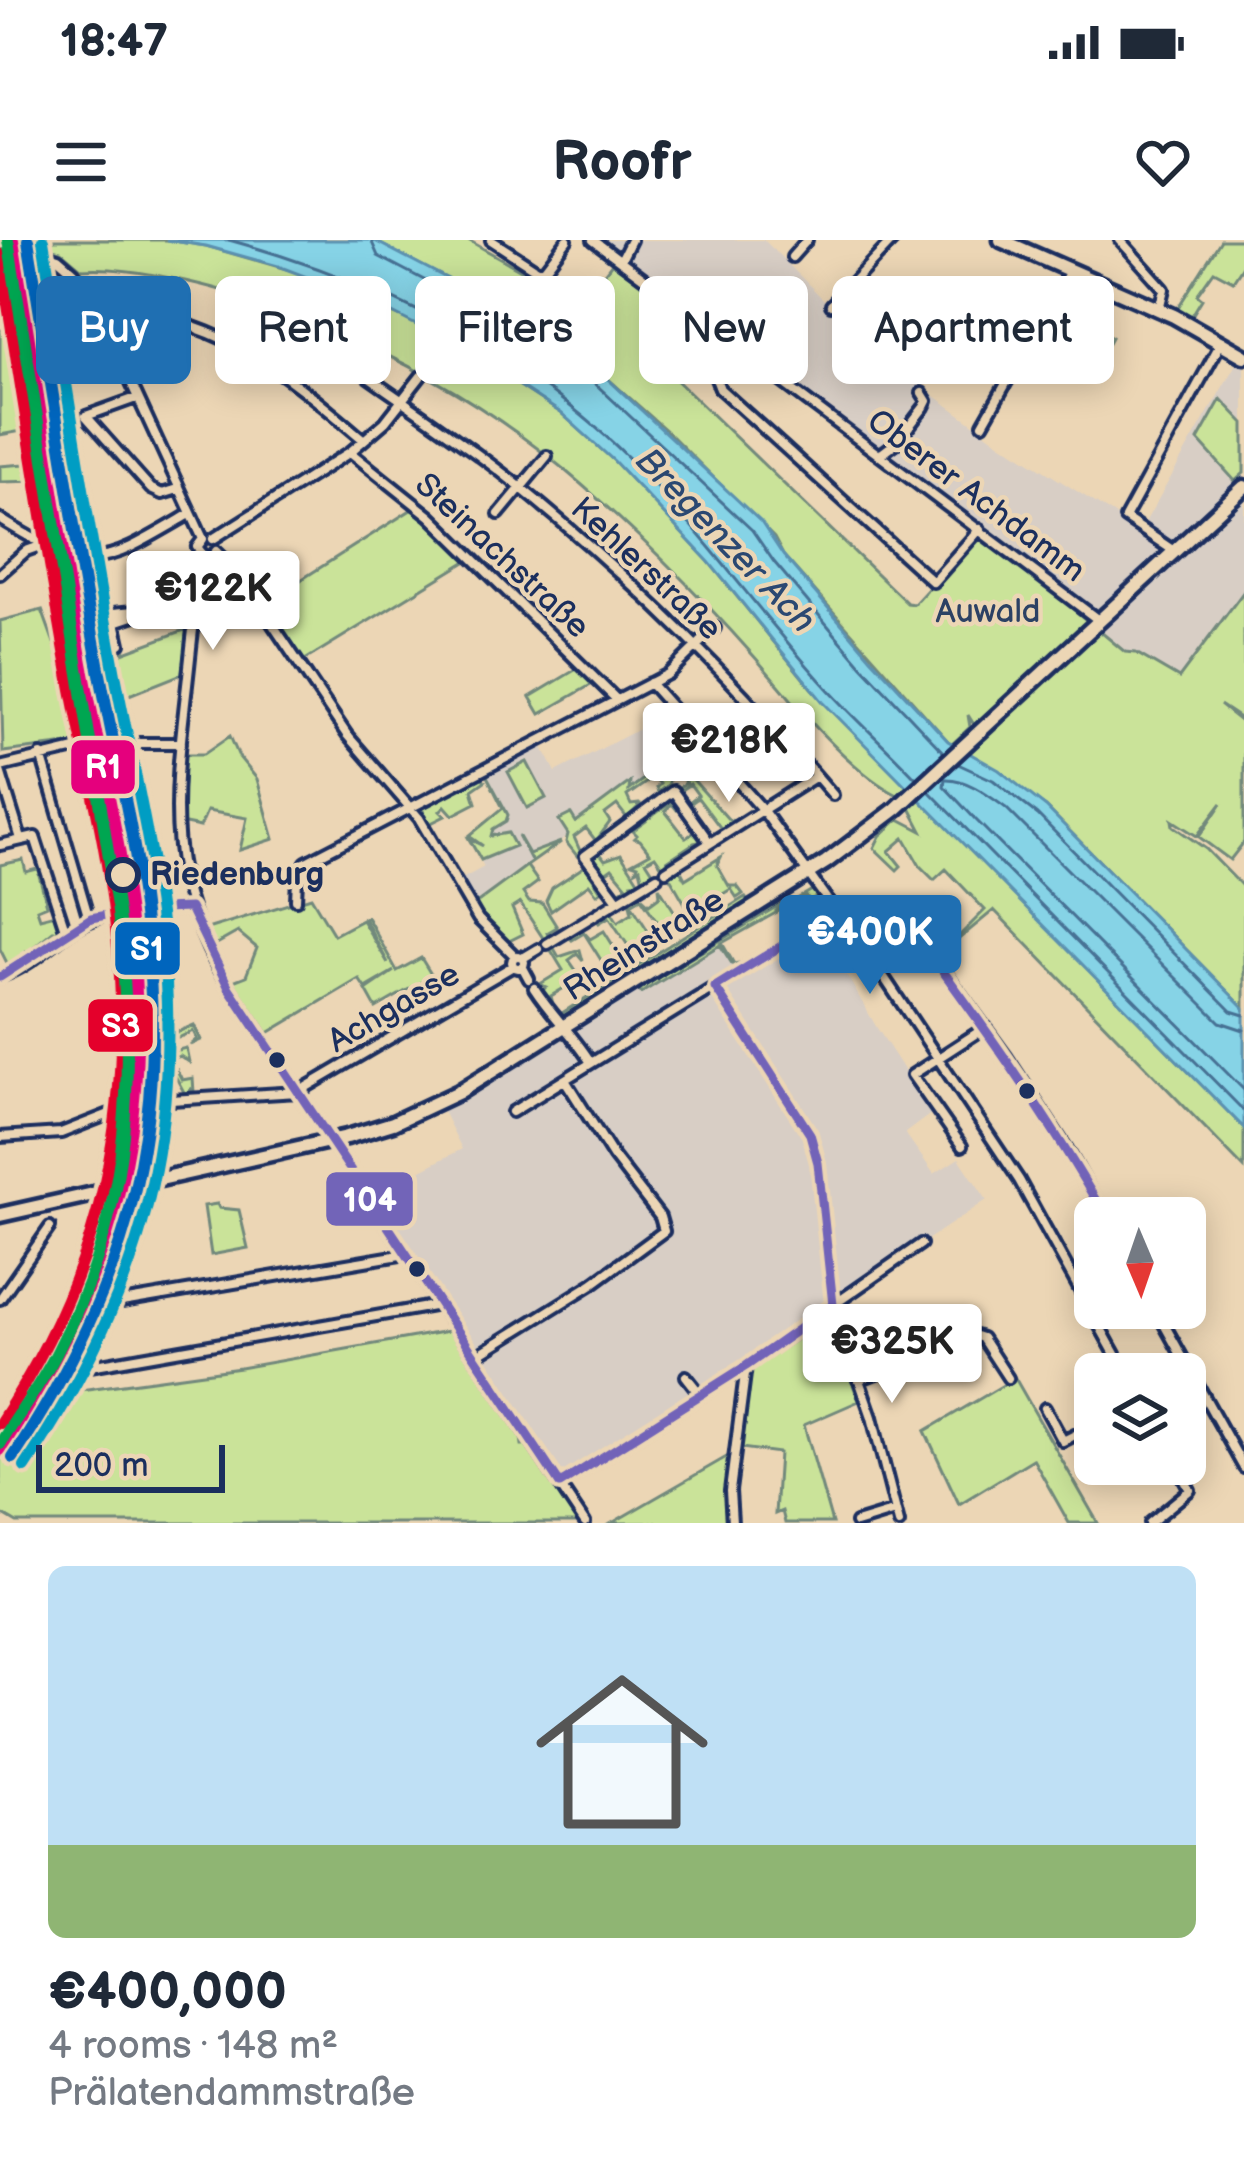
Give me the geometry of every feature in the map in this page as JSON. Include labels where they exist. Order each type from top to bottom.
[{"type":"main road","points":[[1001,240],[1159,309],[1244,356]]},
{"type":"main road","name":"Rheinstraße","points":[[0,1216],[332,1140],[439,1103],[810,873],[901,804],[1244,487]]},
{"type":"street","points":[[491,240],[544,270],[567,240]]},
{"type":"street","name":"Oberer Achdamm","points":[[593,240],[642,276]]},
{"type":"street","points":[[621,260],[631,240]]},
{"type":"street","points":[[792,256],[807,240]]},
{"type":"street","points":[[830,304],[892,240]]},
{"type":"street","points":[[1120,240],[1164,289],[1159,309]]},
{"type":"street","points":[[0,251],[43,253],[58,258],[76,276]]},
{"type":"street","points":[[986,420],[1070,272]]},
{"type":"street","points":[[191,325],[206,328],[272,367],[364,440]]},
{"type":"street","points":[[1174,551],[1125,518],[1222,340]]},
{"type":"street","points":[[130,384],[190,514],[216,551],[204,556]]},
{"type":"street","name":"Kehlerstraße","points":[[379,384],[520,487],[695,647],[833,795]]},
{"type":"street","points":[[416,384],[350,452],[197,547],[204,556],[176,826],[190,908],[226,982],[585,1523]]},
{"type":"street","points":[[718,384],[933,582],[980,530]]},
{"type":"street","name":"Oberer Achdamm","points":[[787,384],[1097,619]]},
{"type":"street","points":[[881,454],[897,442],[924,407],[927,401],[922,393]]},
{"type":"street","points":[[136,398],[86,416],[151,489],[162,494],[178,488]]},
{"type":"street","name":"Steinachstraße","points":[[350,452],[445,530],[617,700]]},
{"type":"street","points":[[499,514],[548,455]]},
{"type":"street","points":[[0,520],[45,547],[92,560],[119,555],[190,514]]},
{"type":"street","points":[[0,574],[26,550],[45,547]]},
{"type":"street","name":"Rheinstraße","points":[[216,551],[238,573],[347,735],[412,809],[478,919],[518,962],[556,1023],[564,1028]]},
{"type":"street","points":[[93,653],[120,644],[115,622],[198,594]]},
{"type":"street","points":[[296,900],[296,879],[306,862],[672,671],[715,628]]},
{"type":"street","points":[[650,683],[762,809],[838,911],[1019,1180],[1114,1353]]},
{"type":"street","points":[[119,786],[105,742],[181,743]]},
{"type":"street","points":[[21,838],[0,769],[88,746]]},
{"type":"street","points":[[41,755],[88,920]]},
{"type":"street","name":"Achgasse","points":[[298,1092],[816,776]]},
{"type":"street","points":[[618,900],[585,856],[673,791],[710,843]]},
{"type":"street","points":[[0,845],[35,837],[66,932]]},
{"type":"street","points":[[132,910],[190,908]]},
{"type":"street","points":[[512,1112],[838,911],[880,909],[906,919],[986,1027],[1094,1197]]},
{"type":"street","points":[[0,977],[21,968],[66,932],[116,913]]},
{"type":"street","points":[[716,987],[809,1134],[818,1163],[833,1304],[872,1417],[899,1523]]},
{"type":"street","points":[[962,1146],[912,1075],[986,1027]]},
{"type":"street","points":[[564,1028],[591,1063]]},
{"type":"street","points":[[476,1356],[615,1269],[661,1236],[664,1227],[565,1079]]},
{"type":"street","points":[[0,1136],[61,1133],[124,1107],[161,1100],[298,1092]]},
{"type":"street","points":[[128,1213],[98,1306],[67,1370],[439,1305]]},
{"type":"street","points":[[0,1299],[50,1227]]},
{"type":"street","points":[[560,1484],[746,1366],[921,1244]]},
{"type":"street","points":[[98,1306],[406,1254]]},
{"type":"street","points":[[858,1380],[976,1336],[982,1337],[1008,1378]]},
{"type":"street","points":[[732,1523],[730,1491],[746,1366]]},
{"type":"street","points":[[686,1376],[701,1395]]},
{"type":"street","points":[[1206,1405],[1244,1468]]},
{"type":"street","points":[[1045,1408],[1062,1441],[1074,1435]]},
{"type":"street","points":[[1150,1523],[1190,1490],[1187,1485]]},
{"type":"street","points":[[856,1523],[896,1511]]},
{"type":"shaded area","points":[[593,240],[764,240],[800,276],[643,276]]},
{"type":"shaded area","points":[[808,284],[832,308],[832,384],[919,384],[994,439],[1140,531],[1240,357],[1244,360],[1244,591],[1179,679],[1130,657],[998,545],[793,385],[808,384]]},
{"type":"shaded area","points":[[645,726],[674,757],[475,904],[462,879],[484,867],[468,836],[508,815],[485,773],[541,744],[556,772]]},
{"type":"shaded area","points":[[836,912],[857,937],[834,953],[932,1113],[905,1133],[934,1174],[959,1158],[987,1200],[560,1484],[363,1188],[421,1170],[462,1149],[439,1103],[714,933],[739,972]]},
{"type":"green space","points":[[19,240],[166,240],[206,246],[309,276],[215,276],[215,289],[191,283],[191,276],[82,269],[61,251]]},
{"type":"green space","points":[[373,240],[468,240],[532,276],[442,276]]},
{"type":"green space","points":[[1221,240],[1244,240],[1244,264],[1233,281],[1214,271],[1197,295],[1202,299],[1191,317],[1177,309]]},
{"type":"green space","name":"Auwald","points":[[612,263],[639,282],[639,384],[680,384],[907,603],[914,604],[980,532],[1125,652],[1136,653],[1179,678],[1244,591],[1244,721],[1220,705],[1244,724],[1244,842],[1230,860],[1199,837],[1222,803],[1197,836],[1172,820],[1173,826],[1206,849],[1244,888],[1244,1008],[1046,807],[966,755],[983,739],[968,715],[970,727],[952,744],[948,741],[783,555],[774,538],[614,384],[615,276],[602,276]]},
{"type":"green space","points":[[391,312],[415,323],[415,370],[391,358]]},
{"type":"green space","points":[[17,324],[33,429],[0,435],[0,330]]},
{"type":"green space","points":[[441,384],[517,384],[561,413],[614,461],[709,562],[811,688],[907,786],[898,795],[850,761],[632,531],[524,438]]},
{"type":"green space","points":[[1221,399],[1244,423],[1244,473],[1235,481],[1198,440]]},
{"type":"green space","points":[[38,463],[41,481],[0,482],[0,466]]},
{"type":"green space","points":[[414,508],[470,559],[300,663],[263,604]]},
{"type":"green space","points":[[42,610],[66,676],[76,743],[3,752],[0,621]]},
{"type":"green space","points":[[187,629],[182,674],[104,705],[95,663]]},
{"type":"green space","points":[[580,667],[596,682],[540,714],[530,697]]},
{"type":"green space","points":[[230,736],[257,779],[274,839],[240,850],[247,818],[207,811],[200,827],[180,823],[185,754],[204,754]]},
{"type":"green space","points":[[664,747],[729,820],[736,821],[722,830],[698,798],[691,809],[688,803],[698,795],[690,784],[678,792],[686,783],[675,769],[668,774],[669,784],[658,792],[660,784],[654,777],[627,796],[631,805],[640,804],[642,811],[638,807],[627,818],[617,805],[605,814],[610,822],[596,841],[586,828],[574,837],[581,853],[577,856],[559,820],[571,814],[576,822],[630,782],[629,790],[649,775],[641,759]]},
{"type":"green space","points":[[527,762],[546,798],[527,808],[508,772]]},
{"type":"green space","points":[[487,776],[508,815],[491,836],[508,833],[515,846],[481,860],[469,839],[483,846],[469,836],[503,808]]},
{"type":"green space","points":[[482,777],[485,781],[472,790],[476,803],[453,815],[445,806],[440,811],[445,816],[429,824],[422,808]]},
{"type":"green space","points":[[675,799],[681,807],[677,810],[672,804],[665,811],[686,838],[694,826],[704,841],[667,861],[664,869],[655,856],[646,861],[653,872],[643,881],[640,868],[636,870],[638,865],[632,863],[650,853],[630,828],[599,852],[605,860],[621,854],[639,882],[619,896],[614,890],[627,886],[612,868],[605,873],[610,885],[589,856],[632,825],[635,829],[646,821],[646,813],[651,817]]},
{"type":"green space","points":[[920,799],[1244,1128],[1244,1168],[994,910],[943,952],[939,952],[928,939],[929,929],[944,951],[985,910],[946,869],[934,880],[904,838],[889,851],[901,866],[897,870],[874,848],[899,819],[922,831],[910,808]]},
{"type":"green space","points":[[518,835],[529,854],[561,842],[527,866],[538,882],[523,893],[529,902],[542,903],[557,927],[547,933],[545,941],[520,903],[512,908],[523,934],[507,942],[486,923],[475,904],[532,862]]},
{"type":"green space","points":[[721,857],[717,865],[729,886],[737,886],[743,894],[737,898],[731,889],[700,908],[700,913],[691,914],[668,874],[692,859],[680,869],[685,879]]},
{"type":"green space","points":[[23,860],[26,872],[41,868],[47,905],[37,909],[40,918],[55,914],[59,931],[9,967],[0,949],[0,865]]},
{"type":"green space","points":[[585,866],[601,891],[597,894],[589,884],[551,911],[546,901],[552,888]]},
{"type":"green space","points":[[659,887],[683,924],[677,920],[665,927],[667,935],[641,898],[631,904],[656,943],[651,940],[634,950],[636,959],[627,965],[635,956],[609,917],[599,923],[596,918],[610,910],[618,922],[632,913],[629,900],[638,894],[649,904],[660,896]]},
{"type":"green space","points":[[814,889],[825,906],[822,917],[812,922],[821,910],[814,898],[806,896],[722,943],[734,964],[749,961],[736,970],[720,945],[641,993],[639,989]]},
{"type":"green space","points":[[311,897],[334,935],[362,920],[388,963],[367,917],[397,971],[421,958],[432,976],[376,1008],[366,990],[394,971],[365,988],[359,979],[268,1033],[233,981],[246,976],[257,948],[238,932],[213,946],[207,929]]},
{"type":"green space","points":[[745,897],[749,904],[565,1016],[559,1015]]},
{"type":"green space","points":[[580,928],[590,939],[604,931],[621,958],[606,968],[584,933],[572,940],[569,937]]},
{"type":"green space","points":[[552,945],[559,957],[580,950],[583,961],[577,954],[569,960],[593,984],[582,977],[551,996],[554,1008],[542,991],[546,987],[540,984],[563,970]]},
{"type":"green space","points":[[194,1025],[201,1040],[190,1045],[197,1039],[193,1031],[172,1041],[174,1051],[186,1048],[189,1062],[180,1056],[172,1060],[182,1080],[193,1078],[194,1092],[200,1093],[194,1095],[191,1089],[185,1094],[156,1041]]},
{"type":"green space","points":[[204,1206],[239,1210],[248,1248],[211,1255]]},
{"type":"green space","points":[[829,1318],[859,1401],[804,1425],[832,1523],[785,1523],[782,1511],[775,1514],[779,1453],[741,1448],[751,1370]]},
{"type":"green space","points":[[454,1330],[520,1431],[522,1445],[530,1445],[581,1523],[17,1523],[0,1513],[0,1456],[44,1395],[240,1368]]},
{"type":"green space","points":[[1015,1378],[1098,1523],[1069,1523],[1033,1459],[959,1504],[925,1431]]},
{"type":"green space","points":[[730,1455],[729,1523],[612,1523]]},
{"type":"water","points":[[166,240],[373,240],[442,276],[415,276],[415,324],[391,312],[391,276],[304,276],[206,246]]},
{"type":"water","name":"Bregenzer Ach","points":[[517,384],[613,384],[761,522],[783,555],[948,741],[999,770],[1046,807],[1244,1008],[1244,1128],[823,702],[709,562],[614,461],[561,413]]},
{"type":"transit line","points":[[0,1444],[58,1350],[102,1242],[115,1189],[127,1082],[118,912],[8,240]]},
{"type":"transit line","name":"R1","points":[[0,1450],[73,1322],[99,1259],[131,1130],[137,1062],[129,914],[82,663],[13,240]]},
{"type":"transit line","name":"S1","points":[[13,1458],[87,1328],[113,1264],[145,1133],[151,1064],[151,991],[140,883],[88,610],[28,240]]},
{"type":"transit line","points":[[25,1467],[100,1335],[127,1270],[147,1204],[167,1066],[160,914],[103,610],[43,240]]},
{"type":"transit line","name":"S3","points":[[0,254],[59,616],[111,888],[121,988],[116,1119],[88,1244],[36,1364],[0,1423]]},
{"type":"transit line","name":"104","points":[[190,908],[229,988],[560,1484]]},
{"type":"transit line","name":"104","points":[[0,977],[91,918],[132,910],[190,908]]},
{"type":"transit line","name":"104","points":[[715,987],[836,912],[880,909],[903,917],[1009,1064],[1093,1197]]},
{"type":"transit line","name":"104","points":[[715,987],[810,1134],[818,1163],[833,1305]]},
{"type":"transit line","name":"104","points":[[560,1484],[833,1305]]},
{"type":"place","name":"Riedenburg","points":[[123,875]]}]
